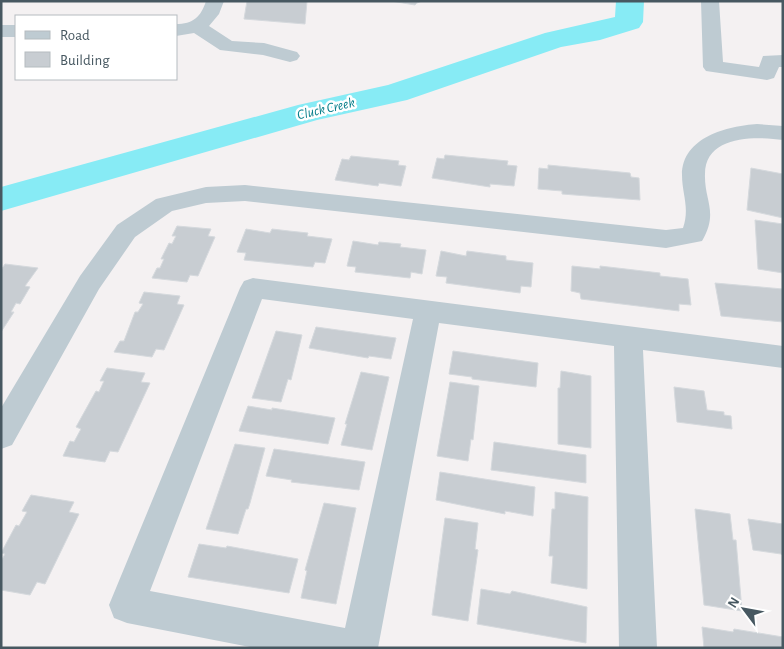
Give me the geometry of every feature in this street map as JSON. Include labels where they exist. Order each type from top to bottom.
[{"type":"street","points":[[197,28],[209,17],[215,1]]},
{"type":"street","points":[[710,1],[713,67],[767,74],[770,60],[783,61]]},
{"type":"street","points":[[178,30],[197,28],[227,46],[264,49],[290,56]]},
{"type":"street","points":[[1,31],[15,31]]},
{"type":"street","points":[[1,436],[100,268],[126,230],[164,205],[206,195],[244,193],[666,239],[693,235],[700,211],[693,168],[706,146],[732,133],[768,130],[783,133]]},
{"type":"street","points":[[352,648],[127,605],[253,288],[783,357]]},
{"type":"street","points":[[359,648],[428,311]]},
{"type":"street","points":[[628,337],[638,648]]},
{"type":"building","points":[[247,1],[307,1],[305,24],[244,19]]},
{"type":"building","points":[[391,1],[422,1],[415,5]]},
{"type":"building","points":[[445,155],[508,161],[507,165],[517,166],[514,186],[490,184],[490,187],[432,178],[437,158],[444,159]]},
{"type":"building","points":[[351,156],[399,161],[398,165],[406,166],[401,186],[379,183],[378,186],[335,180],[342,159],[349,160]]},
{"type":"building","points":[[548,165],[630,173],[631,177],[639,178],[640,200],[562,194],[562,191],[538,189],[539,168],[548,169]]},
{"type":"building","points":[[751,168],[783,174],[783,218],[747,210]]},
{"type":"building","points":[[755,220],[783,224],[783,273],[758,269]]},
{"type":"building","points":[[177,226],[211,229],[208,236],[215,237],[198,276],[190,275],[187,282],[152,278],[157,268],[160,268],[164,259],[161,259],[169,243],[172,244],[176,236],[172,236]]},
{"type":"building","points":[[246,229],[270,233],[272,229],[308,233],[307,236],[332,239],[325,263],[315,262],[313,267],[244,260],[246,253],[237,252]]},
{"type":"building","points":[[353,241],[378,245],[379,242],[401,244],[400,247],[426,250],[422,274],[411,272],[410,278],[355,272],[356,267],[347,266]]},
{"type":"building","points":[[441,251],[466,256],[467,251],[506,256],[506,260],[533,263],[531,287],[521,286],[520,293],[446,283],[447,277],[436,276]]},
{"type":"building","points":[[5,264],[38,268],[25,286],[30,287],[20,304],[16,303],[11,312],[14,312],[1,332],[1,270]]},
{"type":"building","points":[[572,266],[600,269],[600,266],[660,273],[660,276],[688,279],[691,305],[679,304],[679,311],[581,299],[580,293],[571,291]]},
{"type":"building","points":[[715,283],[783,289],[783,322],[721,316]]},
{"type":"building","points":[[144,292],[180,296],[177,304],[184,305],[164,350],[156,349],[152,357],[114,352],[120,341],[124,341],[135,312],[138,312],[143,304],[139,303]]},
{"type":"building","points":[[316,327],[396,338],[391,359],[369,356],[368,358],[309,348]]},
{"type":"building","points":[[276,331],[302,335],[291,380],[288,379],[281,402],[252,398]]},
{"type":"building","points":[[453,351],[538,363],[536,387],[472,379],[472,377],[449,374]]},
{"type":"building","points":[[107,368],[145,373],[141,382],[150,383],[118,452],[110,451],[105,462],[63,456],[70,441],[74,442],[81,429],[76,427],[96,391],[99,392],[104,381],[100,381]]},
{"type":"building","points":[[561,371],[591,376],[591,448],[558,444],[558,388],[560,388]]},
{"type":"building","points":[[361,372],[389,377],[372,450],[341,445],[347,424],[345,424]]},
{"type":"building","points":[[450,382],[479,386],[473,440],[471,439],[468,461],[437,456]]},
{"type":"building","points":[[674,387],[704,391],[707,410],[724,412],[724,415],[731,416],[732,429],[677,422]]},
{"type":"building","points":[[248,406],[335,418],[328,444],[239,431]]},
{"type":"building","points":[[494,442],[586,455],[586,483],[491,470]]},
{"type":"building","points":[[235,444],[265,448],[250,503],[248,509],[246,509],[238,534],[206,529]]},
{"type":"building","points":[[274,449],[365,462],[359,490],[291,482],[292,480],[266,476]]},
{"type":"building","points":[[440,472],[535,487],[533,516],[505,511],[505,514],[436,500]]},
{"type":"building","points":[[555,492],[588,497],[587,589],[551,583],[553,556],[549,556],[552,509],[555,509]]},
{"type":"building","points":[[31,495],[74,502],[69,512],[79,514],[45,584],[37,582],[30,595],[1,590],[1,561],[5,554],[1,553],[16,525],[19,526],[27,512],[22,511]]},
{"type":"building","points":[[324,503],[356,508],[336,604],[301,598],[307,571],[305,570]]},
{"type":"building","points":[[695,509],[730,514],[733,540],[736,540],[742,611],[704,605]]},
{"type":"building","points":[[445,518],[478,523],[475,549],[478,550],[468,621],[432,615]]},
{"type":"building","points":[[748,519],[783,524],[783,556],[781,554],[753,550]]},
{"type":"building","points":[[199,544],[226,548],[227,546],[298,559],[289,593],[188,577]]},
{"type":"building","points":[[481,589],[510,594],[512,591],[587,607],[586,643],[477,624]]},
{"type":"building","points":[[702,627],[733,632],[734,629],[783,637],[783,648],[704,648]]},
{"type":"waterway","name":"Cluck Creek","points":[[1,199],[310,112],[396,93],[555,39],[600,31],[629,22],[630,1]]}]
